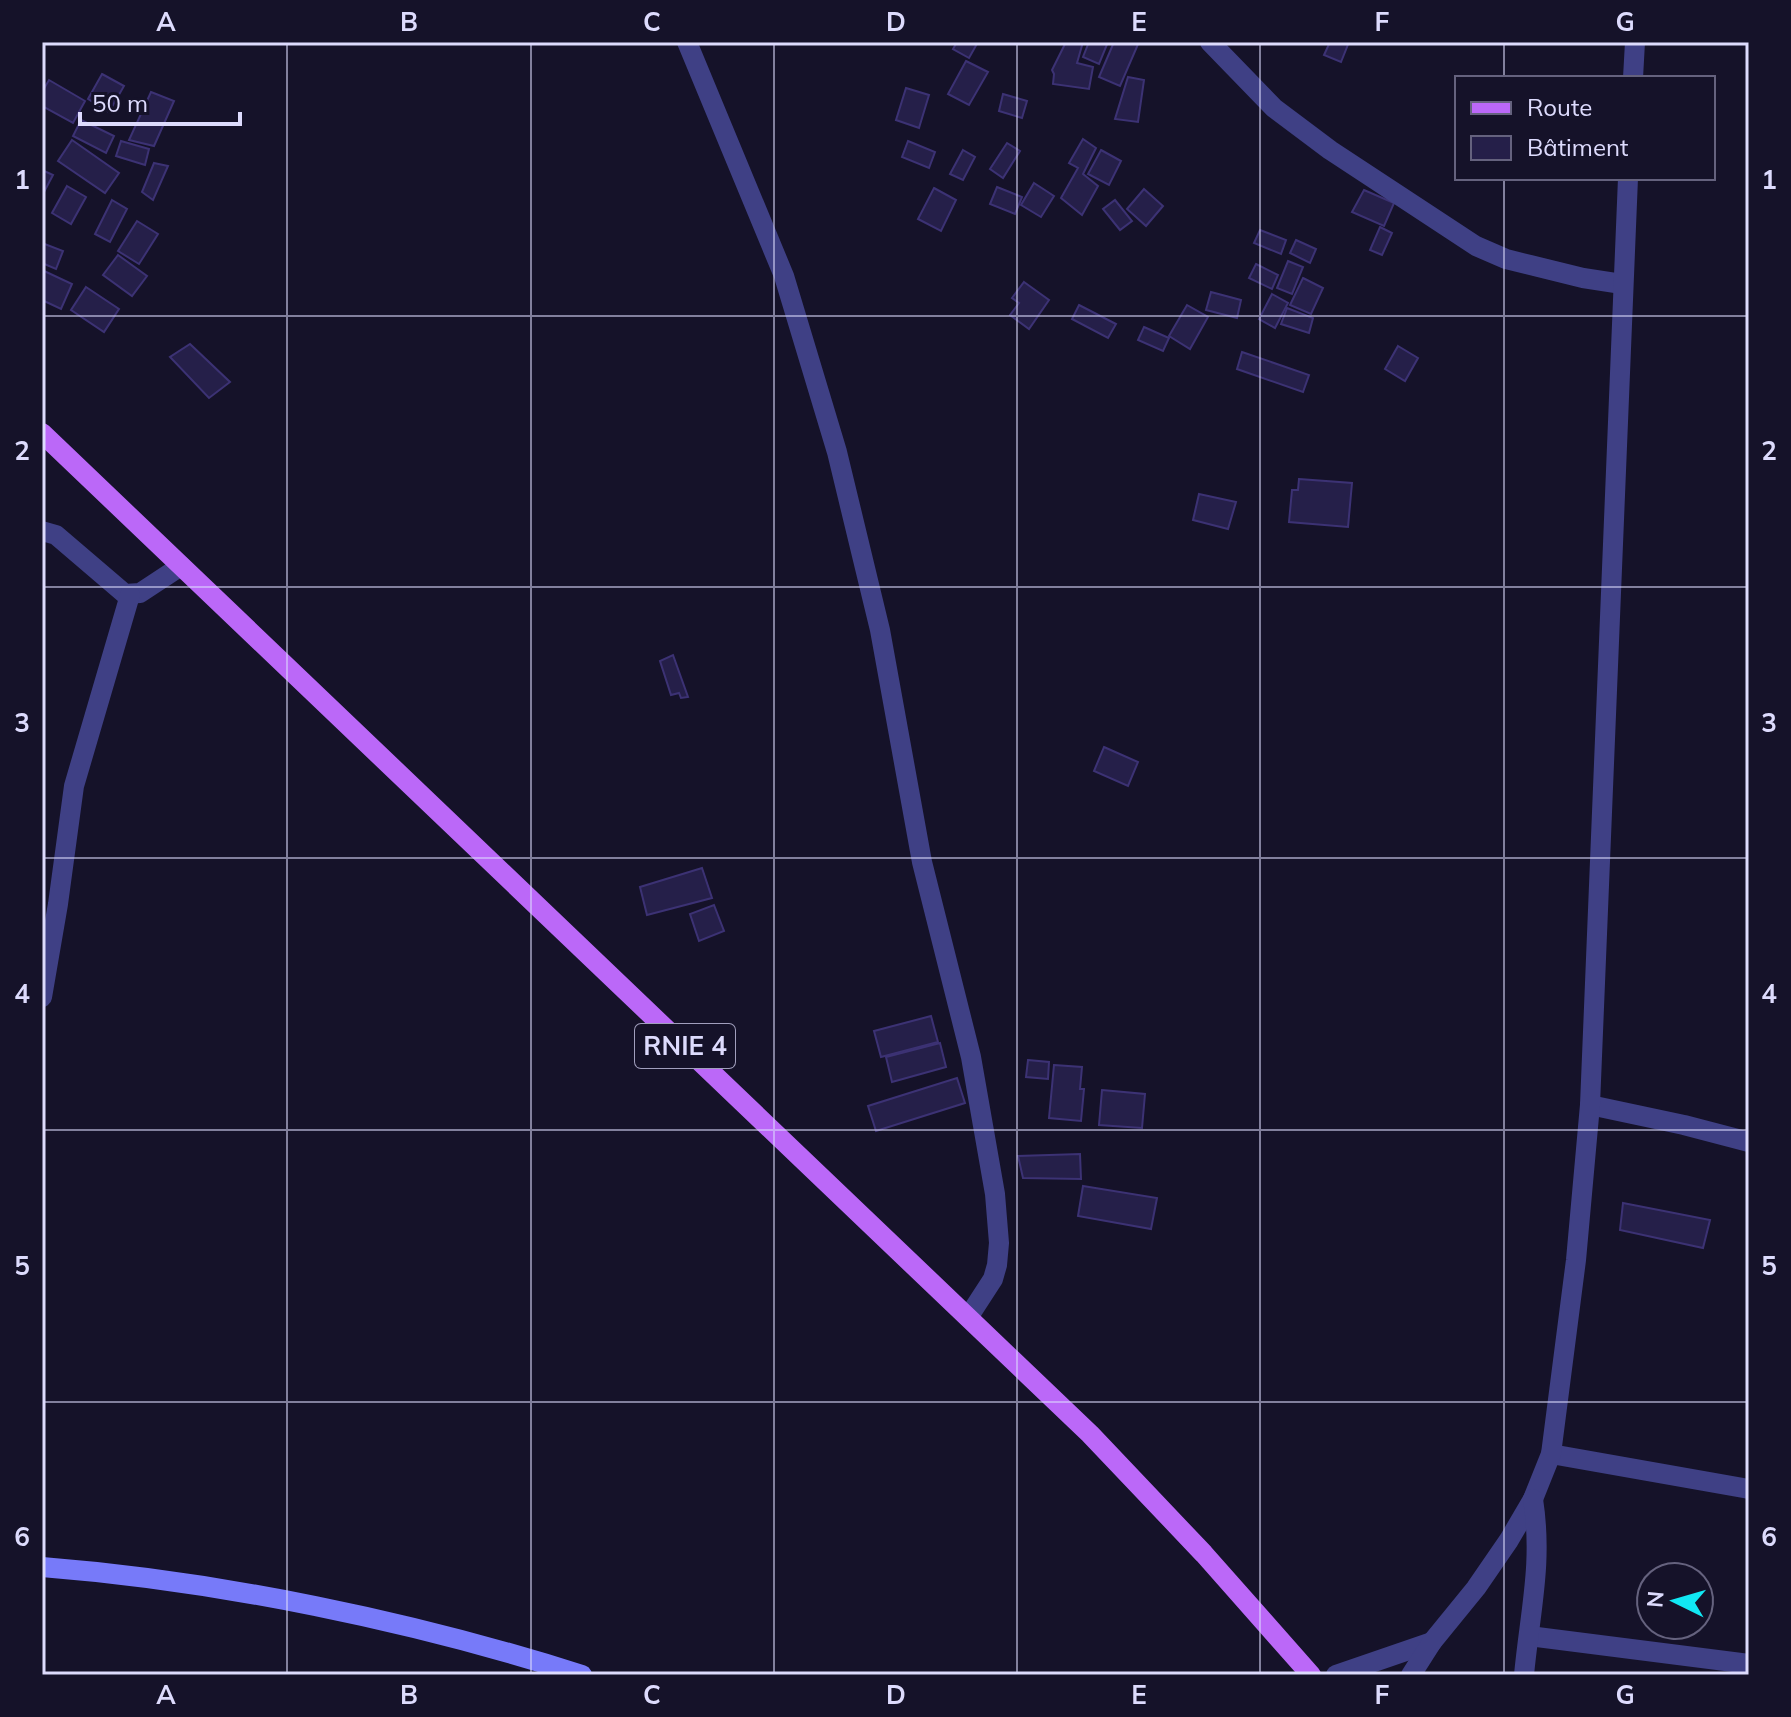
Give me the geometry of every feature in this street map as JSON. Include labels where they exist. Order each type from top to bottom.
[{"type":"main road","name":"RNIE 4","points":[[42,433],[1090,1434],[1204,1554],[1311,1675]]},
{"type":"main road","points":[[42,1567],[176,1582],[294,1603],[409,1627],[513,1653],[582,1675]]},
{"type":"street","points":[[687,42],[784,276],[837,452],[880,630],[922,862],[971,1057],[995,1194],[999,1243],[997,1265],[993,1279],[969,1316]]},
{"type":"street","points":[[1210,42],[1274,108],[1330,150],[1476,246],[1506,259],[1622,284]]},
{"type":"street","points":[[1633,76],[1635,42]]},
{"type":"street","points":[[1411,1675],[1432,1642],[1476,1588],[1533,1499],[1551,1454],[1576,1260],[1590,1105],[1628,180]]},
{"type":"street","points":[[42,531],[56,535],[121,592],[130,595],[140,593],[181,566]]},
{"type":"street","points":[[42,997],[74,786],[130,595]]},
{"type":"street","points":[[1590,1105],[1749,1142]]},
{"type":"street","points":[[1551,1454],[1749,1489]]},
{"type":"street","points":[[1524,1675],[1538,1571],[1539,1534],[1533,1499]]},
{"type":"street","points":[[1529,1636],[1749,1664]]},
{"type":"street","points":[[1336,1675],[1432,1642]]},
{"type":"building","points":[[957,42],[978,42],[969,58],[953,49]]},
{"type":"building","points":[[1066,42],[1083,42],[1077,63],[1093,67],[1089,89],[1053,84],[1052,70]]},
{"type":"building","points":[[1089,42],[1108,42],[1099,64],[1083,57]]},
{"type":"building","points":[[1114,42],[1139,42],[1120,86],[1099,77]]},
{"type":"building","points":[[1330,42],[1349,42],[1341,62],[1324,55]]},
{"type":"building","points":[[966,61],[988,72],[969,105],[948,94]]},
{"type":"building","points":[[102,74],[124,86],[109,112],[88,99]]},
{"type":"building","points":[[1128,77],[1144,80],[1138,122],[1115,119]]},
{"type":"building","points":[[49,80],[85,101],[73,123],[42,106],[42,92]]},
{"type":"building","points":[[906,88],[929,95],[919,128],[896,120]]},
{"type":"building","points":[[151,92],[174,101],[154,146],[129,140]]},
{"type":"building","points":[[1003,94],[1027,101],[1022,118],[999,111]]},
{"type":"building","points":[[81,120],[114,136],[106,153],[73,136]]},
{"type":"building","points":[[1083,139],[1096,148],[1083,174],[1098,186],[1082,215],[1061,198],[1078,168],[1069,163]]},
{"type":"building","points":[[72,140],[119,173],[105,193],[58,161]]},
{"type":"building","points":[[121,141],[149,149],[145,165],[116,156]]},
{"type":"building","points":[[908,141],[935,152],[929,168],[902,157]]},
{"type":"building","points":[[1007,143],[1020,151],[1003,178],[990,169]]},
{"type":"building","points":[[963,150],[975,157],[963,180],[950,174]]},
{"type":"building","points":[[1101,150],[1121,161],[1109,185],[1088,174]]},
{"type":"building","points":[[154,163],[168,166],[153,200],[142,192]]},
{"type":"building","points":[[42,170],[53,175],[43,194],[42,194]]},
{"type":"building","points":[[1034,183],[1054,196],[1041,217],[1021,205]]},
{"type":"building","points":[[67,186],[86,197],[71,224],[52,213]]},
{"type":"building","points":[[997,187],[1022,197],[1015,214],[990,204]]},
{"type":"building","points":[[934,188],[956,200],[941,231],[918,219]]},
{"type":"building","points":[[1144,189],[1163,206],[1146,226],[1127,209]]},
{"type":"building","points":[[1364,190],[1394,203],[1384,226],[1352,212]]},
{"type":"building","points":[[112,200],[127,209],[110,242],[95,234]]},
{"type":"building","points":[[1115,200],[1132,221],[1120,230],[1103,209]]},
{"type":"building","points":[[137,221],[158,234],[139,264],[118,251]]},
{"type":"building","points":[[1380,227],[1392,233],[1382,255],[1370,250]]},
{"type":"building","points":[[1260,230],[1286,240],[1281,254],[1254,243]]},
{"type":"building","points":[[1296,240],[1316,249],[1310,263],[1290,253]]},
{"type":"building","points":[[42,243],[63,251],[56,269],[42,263]]},
{"type":"building","points":[[118,255],[147,276],[132,296],[103,275]]},
{"type":"building","points":[[1288,261],[1303,267],[1292,294],[1277,288]]},
{"type":"building","points":[[1256,264],[1278,275],[1272,289],[1249,278]]},
{"type":"building","points":[[42,270],[72,284],[61,309],[42,300]]},
{"type":"building","points":[[1303,278],[1323,288],[1311,314],[1290,305]]},
{"type":"building","points":[[1024,282],[1049,300],[1029,329],[1010,315],[1019,303],[1012,298]]},
{"type":"building","points":[[86,287],[119,309],[104,332],[71,310]]},
{"type":"building","points":[[1211,292],[1241,300],[1237,318],[1206,310]]},
{"type":"building","points":[[1272,294],[1288,303],[1275,328],[1259,319]]},
{"type":"building","points":[[1079,305],[1116,324],[1108,338],[1072,319]]},
{"type":"building","points":[[1187,305],[1208,317],[1190,349],[1169,336]]},
{"type":"building","points":[[1287,308],[1313,318],[1309,333],[1281,324]]},
{"type":"building","points":[[1144,327],[1169,338],[1163,351],[1138,340]]},
{"type":"building","points":[[190,344],[230,382],[209,398],[170,357]]},
{"type":"building","points":[[1398,346],[1418,358],[1405,381],[1385,369]]},
{"type":"building","points":[[1242,352],[1309,375],[1303,392],[1237,369]]},
{"type":"building","points":[[1299,479],[1352,483],[1348,527],[1289,522],[1292,490],[1298,490]]},
{"type":"building","points":[[1199,494],[1236,502],[1228,529],[1193,520]]},
{"type":"building","points":[[673,655],[688,697],[681,698],[679,693],[671,695],[660,661]]},
{"type":"building","points":[[1104,747],[1138,762],[1128,786],[1094,771]]},
{"type":"building","points":[[702,868],[712,898],[647,915],[640,887]]},
{"type":"building","points":[[714,905],[724,931],[699,941],[690,914]]},
{"type":"building","points":[[931,1016],[938,1042],[881,1057],[874,1031]]},
{"type":"building","points":[[940,1043],[946,1067],[892,1082],[886,1057]]},
{"type":"building","points":[[1028,1060],[1049,1062],[1048,1079],[1026,1077]]},
{"type":"building","points":[[1054,1065],[1082,1067],[1080,1089],[1084,1089],[1081,1121],[1049,1118]]},
{"type":"building","points":[[957,1078],[965,1103],[876,1131],[868,1106]]},
{"type":"building","points":[[1102,1090],[1145,1094],[1142,1128],[1099,1125]]},
{"type":"building","points":[[1080,1154],[1081,1179],[1023,1178],[1018,1156]]},
{"type":"building","points":[[1083,1186],[1157,1198],[1151,1229],[1078,1216]]},
{"type":"building","points":[[1623,1203],[1710,1220],[1703,1248],[1620,1230]]}]
